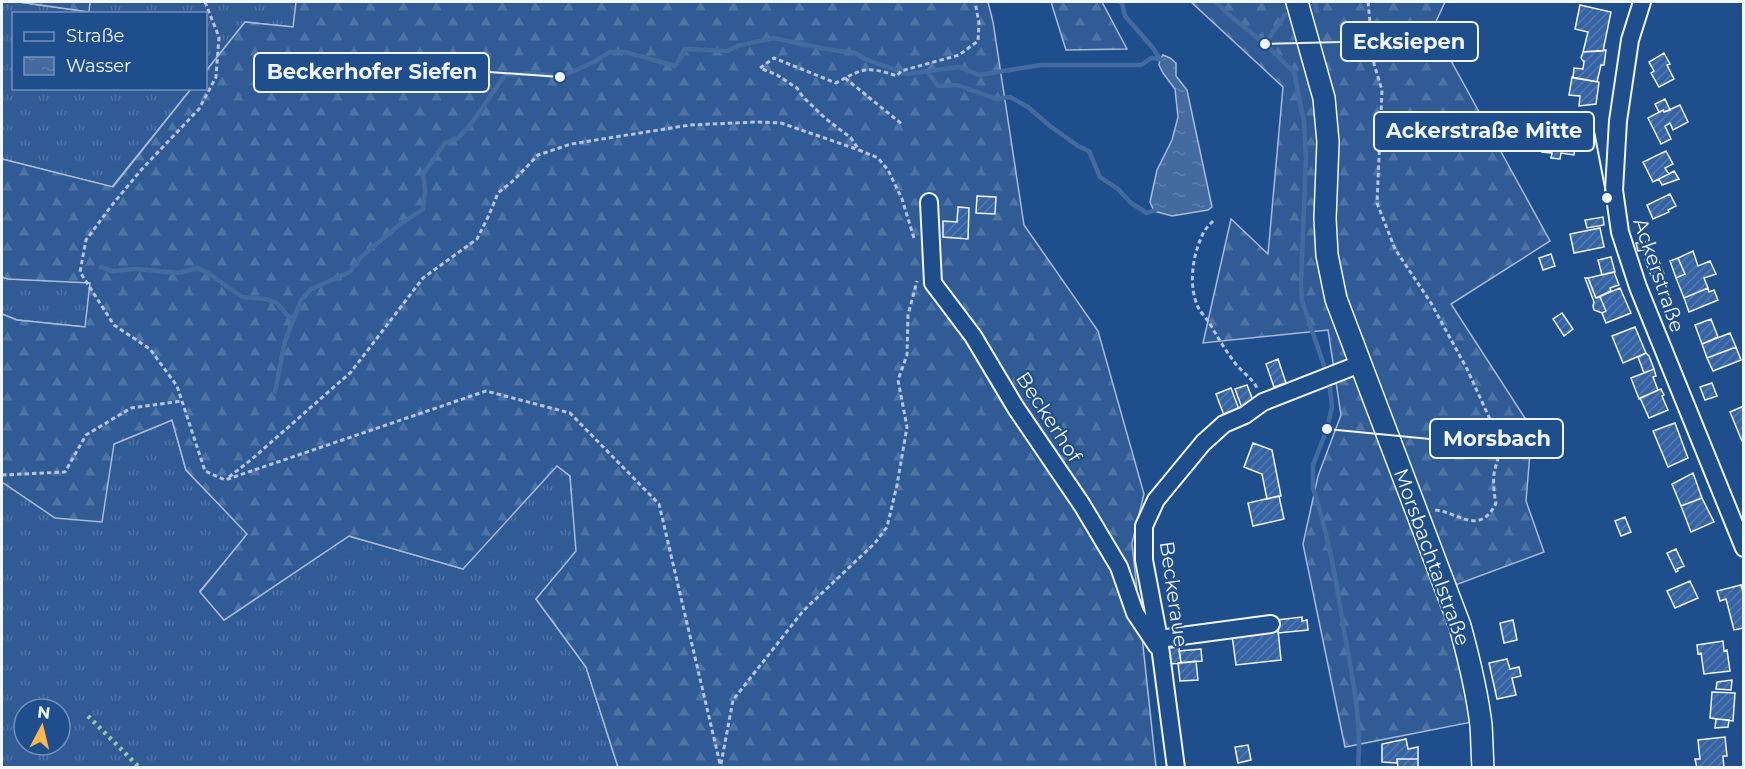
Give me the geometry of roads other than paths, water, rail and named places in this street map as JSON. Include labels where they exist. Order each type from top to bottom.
[{"type":"main road","name":"Morsbachtalstraße","points":[[1297,2],[1318,71],[1327,121],[1326,219],[1329,273],[1360,364],[1460,626],[1471,667],[1481,725],[1483,768]]},
{"type":"street","name":"Ackerstraße","points":[[1641,2],[1630,40],[1619,112],[1614,190],[1618,225],[1638,287],[1743,548]]},
{"type":"street","name":"Beckerhof","points":[[929,202],[933,283],[973,336],[1016,408],[1082,505],[1119,567],[1135,613],[1151,638],[1159,644]]},
{"type":"street","name":"Beckeraue","points":[[1176,768],[1159,644],[1144,560],[1144,526],[1156,500],[1203,443],[1224,424],[1245,415],[1263,402],[1360,364]]},
{"type":"street","points":[[1159,644],[1271,624]]},
{"type":"water","points":[[1163,55],[1176,63],[1176,76],[1187,90],[1212,207],[1208,210],[1172,216],[1154,211],[1150,202],[1157,170],[1172,140],[1178,117],[1175,89],[1159,65]]},
{"type":"waterway","points":[[275,392],[285,341],[301,300],[311,289],[350,272],[360,258],[398,226],[423,209],[425,191],[423,174],[445,143],[458,138],[471,124],[505,75],[535,73],[560,77],[610,52],[625,52],[675,66],[686,49],[728,51],[737,46],[773,38],[855,53],[865,59],[907,74],[959,67],[979,75],[1041,65],[1141,65],[1151,58],[1160,59],[1125,16],[1120,2]]},
{"type":"waterway","points":[[1216,2],[1294,72],[1304,122],[1306,156],[1302,301],[1329,380],[1332,407],[1327,429],[1313,465],[1313,488],[1332,562],[1354,685],[1359,735],[1358,768]]},
{"type":"waterway","points":[[1315,2],[1317,11]]},
{"type":"waterway","points":[[1265,44],[1285,15]]},
{"type":"waterway","points":[[927,71],[938,86],[957,85],[997,99],[1010,97],[1028,107],[1050,126],[1089,151],[1100,177],[1118,189],[1131,203],[1147,213],[1158,209]]},
{"type":"waterway","points":[[101,267],[111,271],[137,269],[179,273],[198,268],[242,297],[266,299],[277,303],[288,316],[293,318]]},
{"type":"place","name":"Ecksiepen","points":[[1265,44]]},
{"type":"place","name":"Beckerhofer Siefen","points":[[560,77]]},
{"type":"place","name":"Ackerstraße Mitte","points":[[1607,198]]},
{"type":"place","name":"Morsbach","points":[[1327,429]]}]
